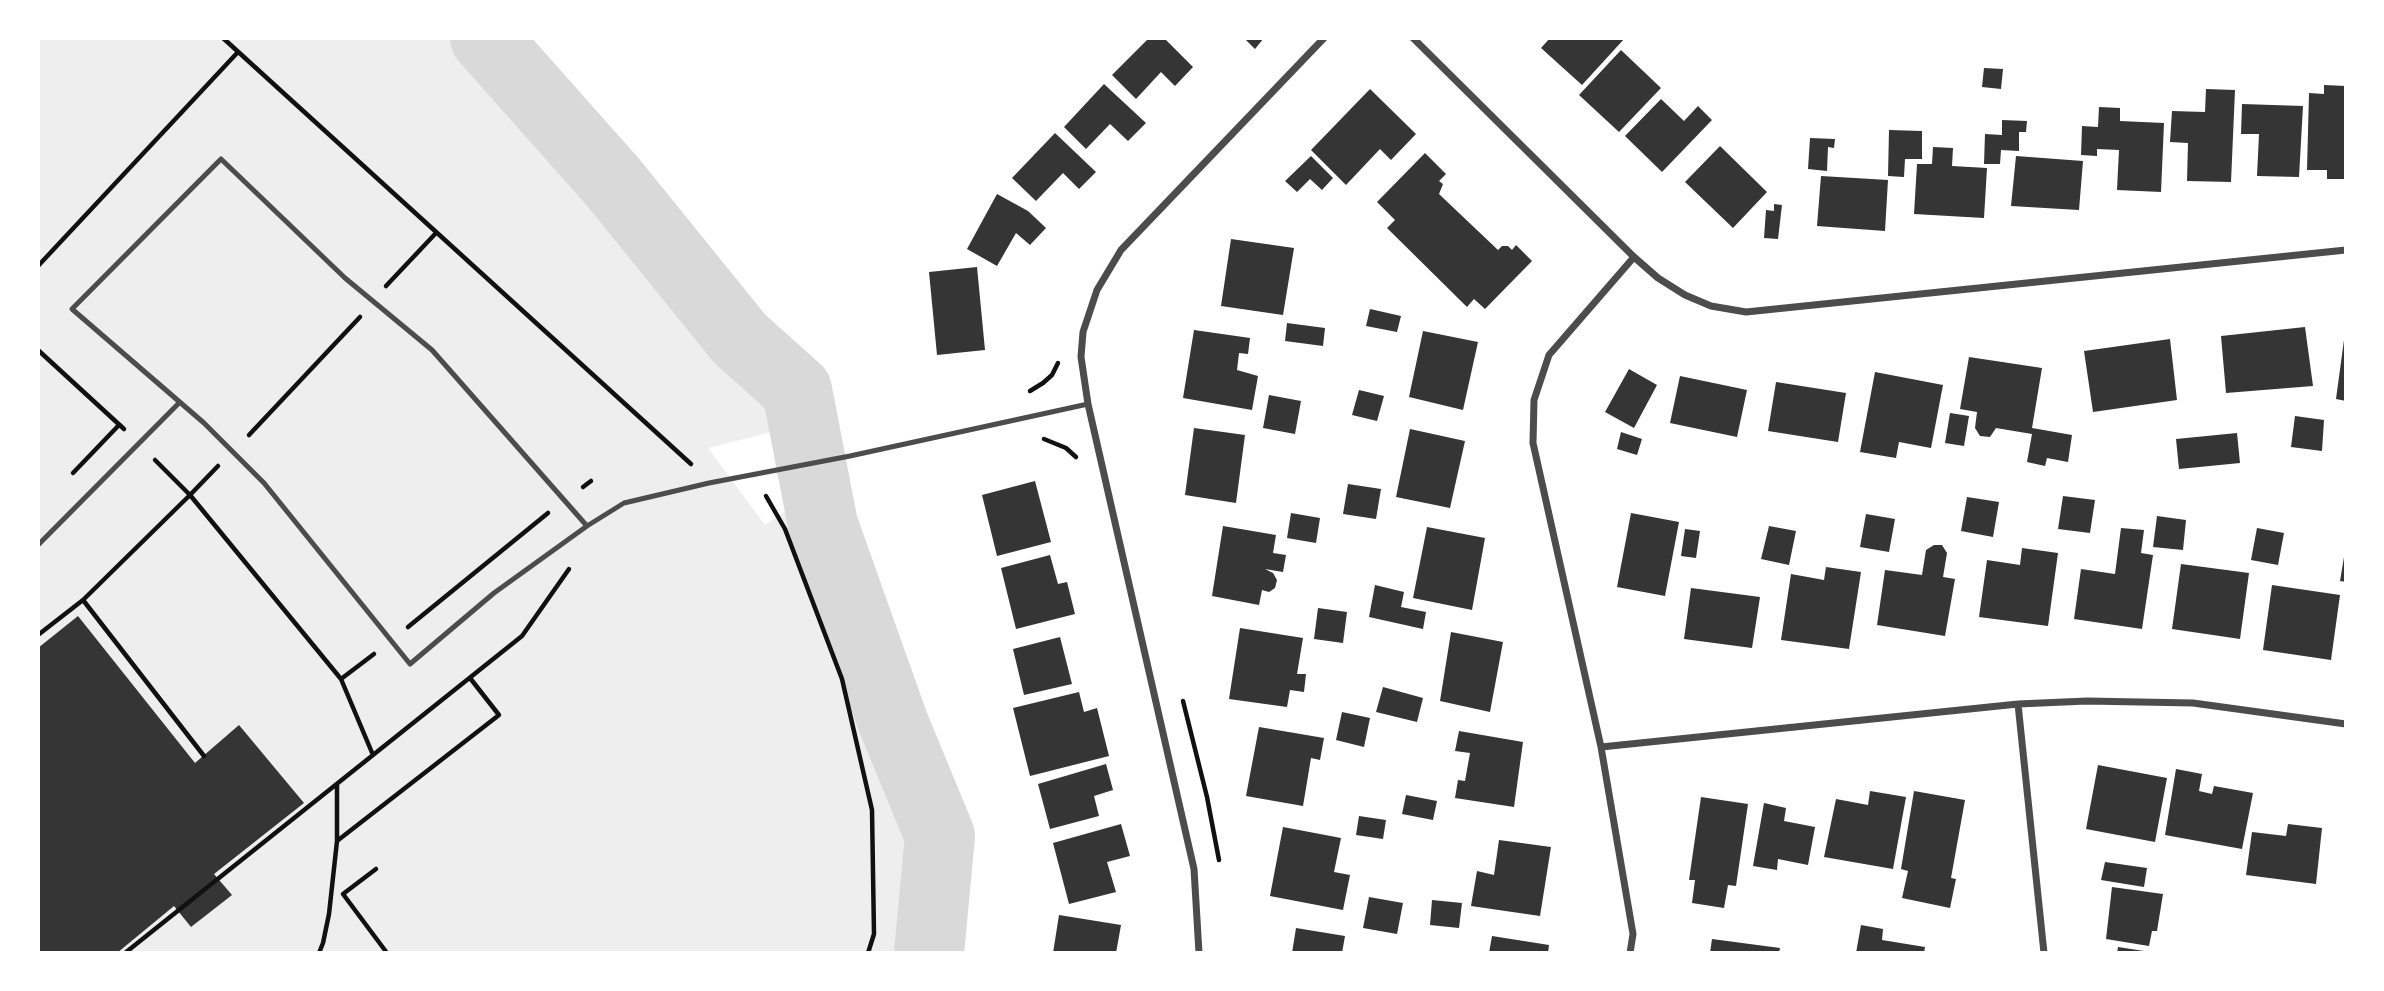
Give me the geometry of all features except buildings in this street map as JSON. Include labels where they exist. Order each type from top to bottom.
[{"type":"street","points":[[1199,953],[1194,869],[1160,710],[1088,404],[1080,357],[1083,332],[1107,269],[1121,250],[1324,38]]},
{"type":"street","points":[[1413,38],[1634,257],[1658,278],[1685,295],[1710,306],[1746,312],[2346,250]]},
{"type":"street","points":[[1630,953],[1633,934],[1601,747],[1533,443],[1534,400],[1549,355],[1634,257]]},
{"type":"street","points":[[1601,747],[2018,704],[2087,701],[2193,704],[2346,724]]},
{"type":"street","points":[[2018,704],[2044,953]]},
{"type":"lane","points":[[587,526],[432,350],[345,278],[221,159],[72,309],[180,402],[276,497],[410,664],[494,593],[587,526],[624,503],[1088,404]]},
{"type":"lane","points":[[38,545],[180,402]]},
{"type":"path","points":[[223,38],[681,454],[709,483]]},
{"type":"path","points":[[38,266],[238,52]]},
{"type":"path","points":[[38,635],[83,600],[233,452],[436,233]]},
{"type":"path","points":[[38,350],[139,443],[190,495],[341,679],[373,755]]},
{"type":"path","points":[[71,476],[119,425]]},
{"type":"path","points":[[752,475],[785,529],[842,679],[872,810],[874,934],[868,953]]},
{"type":"path","points":[[341,679],[564,500],[592,481]]},
{"type":"path","points":[[125,953],[522,636],[570,568]]},
{"type":"path","points":[[83,600],[204,756]]},
{"type":"path","points":[[337,841],[499,715],[470,678]]},
{"type":"path","points":[[319,953],[329,914],[337,841],[337,784]]},
{"type":"path","points":[[376,869],[343,894],[387,953]]},
{"type":"shaded area","points":[[38,39],[488,39],[612,181],[740,339],[797,390],[804,424],[708,448],[765,525],[816,491],[823,525],[893,722],[940,836],[929,952],[39,952]]},
{"type":"waterway","points":[[485,38],[612,181],[740,339],[797,390],[823,525],[893,722],[940,836],[929,953]]}]
